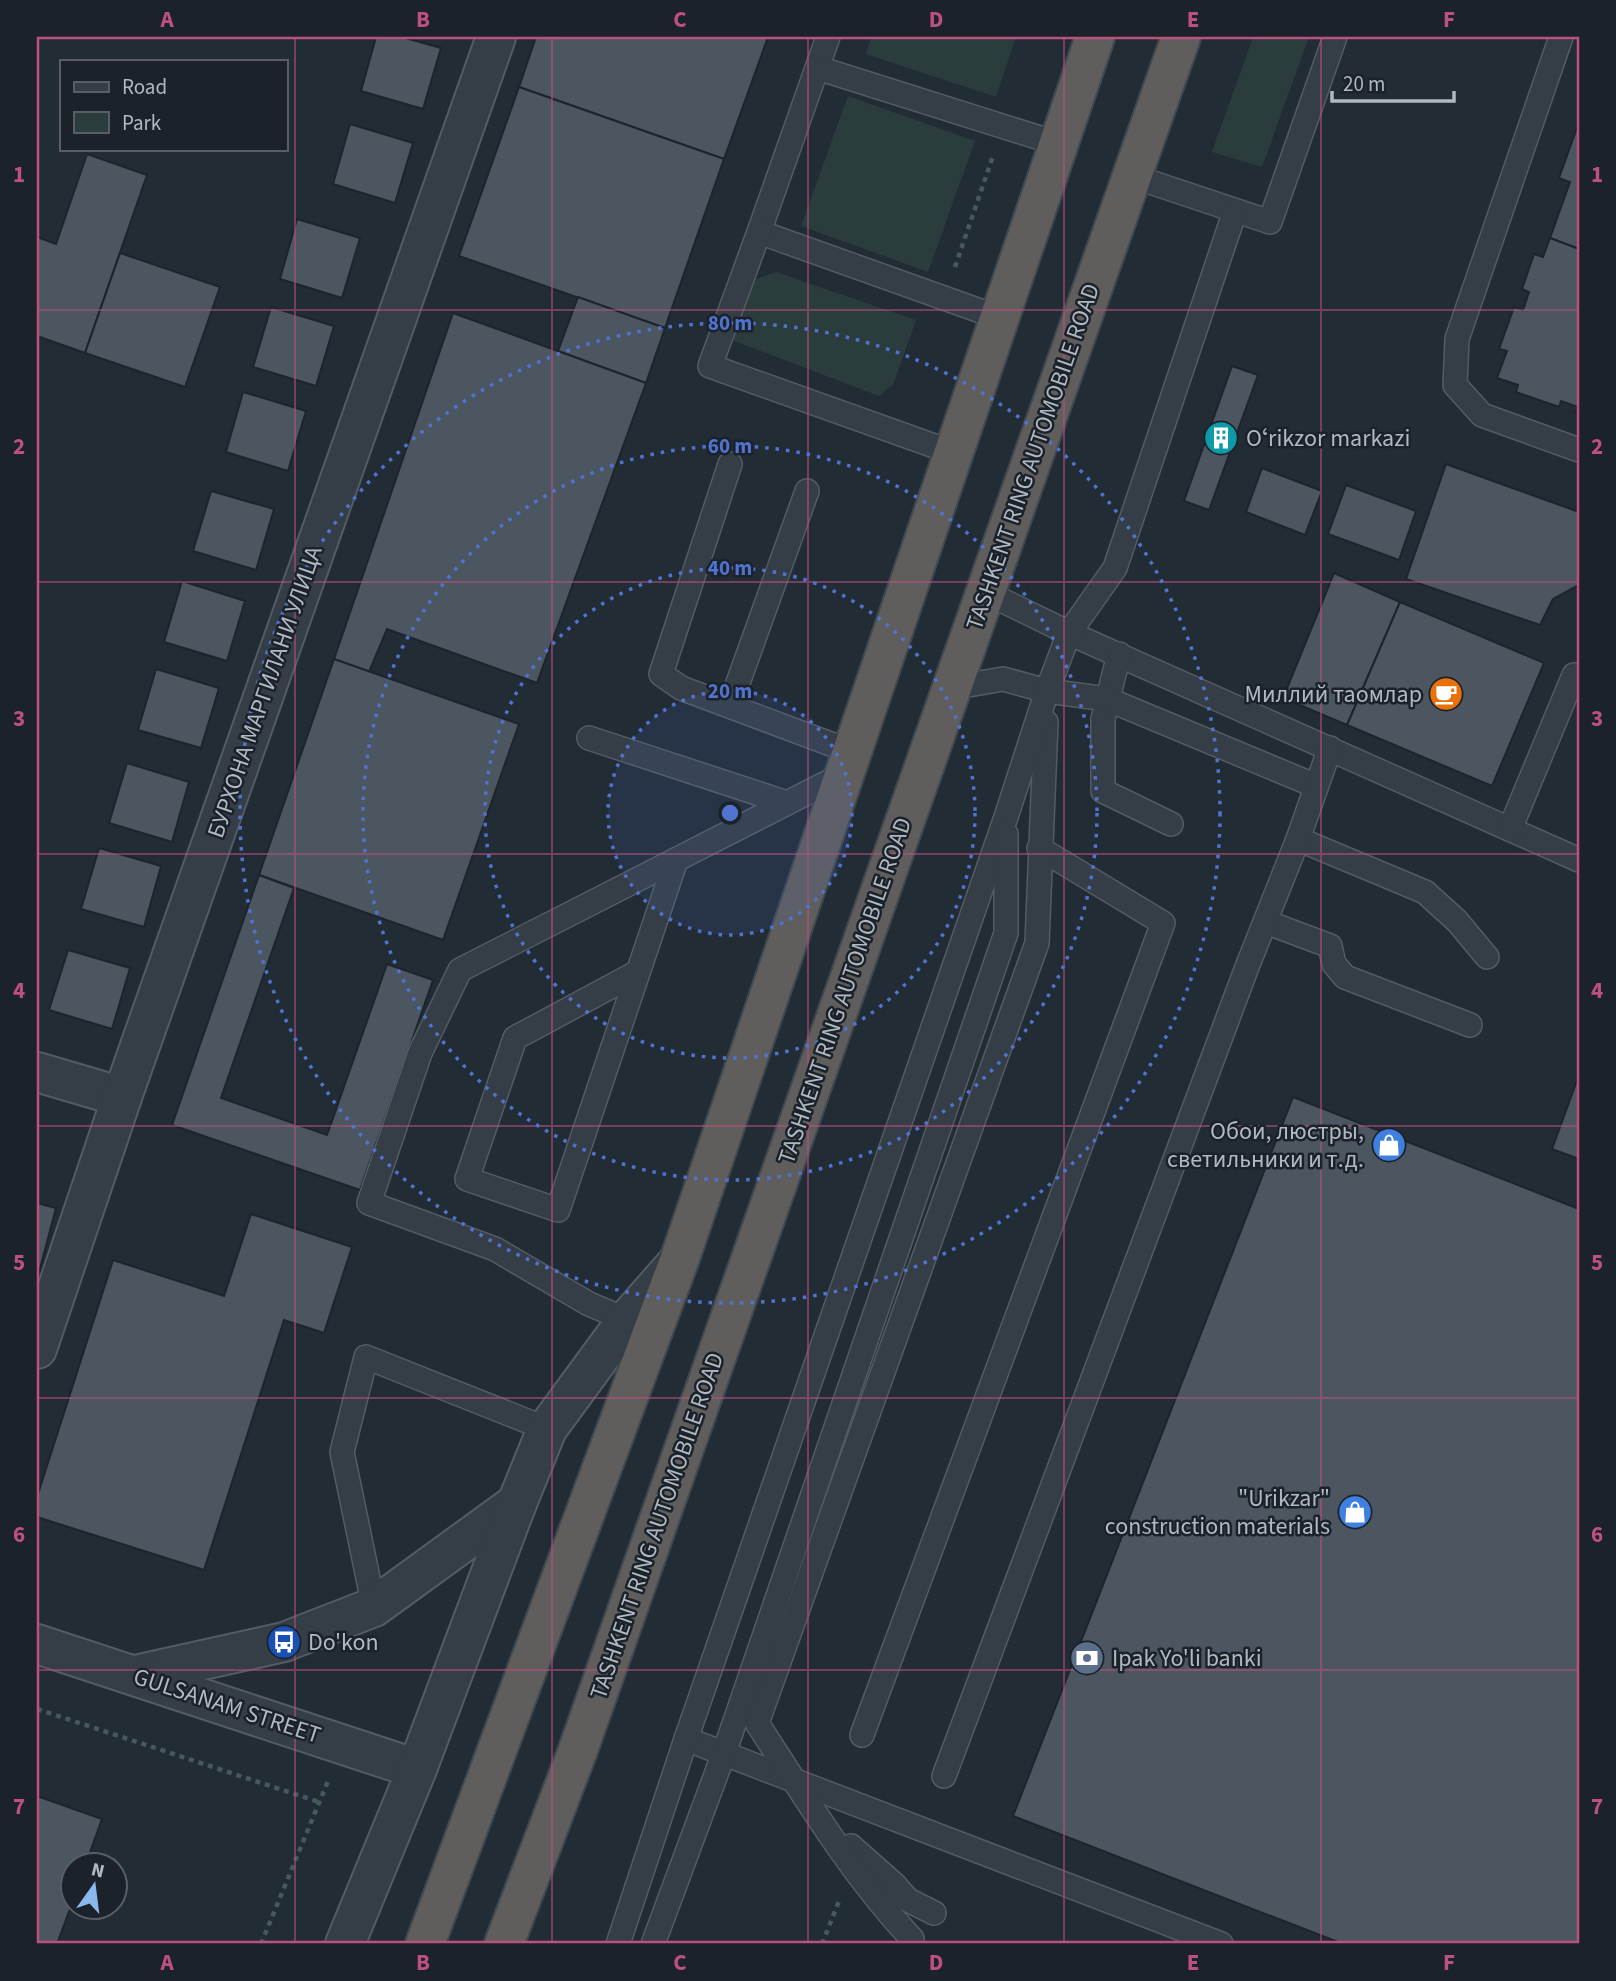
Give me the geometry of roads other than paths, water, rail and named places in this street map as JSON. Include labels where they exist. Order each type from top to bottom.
[{"type":"highway","name":"TASHKENT RING AUTOMOBILE ROAD","points":[[504,1944],[578,1750],[1181,37]]},
{"type":"highway","points":[[425,1944],[680,1258],[1059,144],[1086,44]]},
{"type":"street","name":"БУРХОНА МАРГИЛАНИ УЛИЦА","points":[[37,1349],[122,1097],[496,37]]},
{"type":"street","points":[[37,1072],[122,1097]]},
{"type":"street","points":[[345,1944],[417,1769],[516,1503],[547,1429],[627,1320],[680,1258]]},
{"type":"street","points":[[135,1675],[284,1642],[374,1607],[516,1503]]},
{"type":"street","name":"GULSANAM STREET","points":[[37,1644],[417,1769]]},
{"type":"lane","points":[[828,37],[710,366],[954,453]]},
{"type":"lane","points":[[1132,176],[1270,222],[1335,37]]},
{"type":"lane","points":[[1561,37],[1457,339],[1455,385],[1482,415],[1579,450]]},
{"type":"lane","points":[[818,68],[1059,144]]},
{"type":"lane","points":[[618,1944],[686,1738],[1006,817],[1047,691],[1069,633],[1115,568],[1235,211]]},
{"type":"lane","points":[[759,232],[1000,318]]},
{"type":"lane","points":[[730,464],[662,674],[681,688],[730,705],[849,762]]},
{"type":"lane","points":[[730,705],[807,491]]},
{"type":"lane","points":[[985,592],[1069,633],[1579,860]]},
{"type":"lane","points":[[1119,654],[1102,719],[1103,791],[1171,824]]},
{"type":"lane","points":[[1510,828],[1577,672]]},
{"type":"lane","points":[[951,688],[1003,679],[1047,691],[1107,699],[1316,786]]},
{"type":"lane","points":[[912,1938],[881,1906],[819,1819],[757,1723],[1037,943],[1047,691]]},
{"type":"lane","points":[[589,738],[787,803]]},
{"type":"lane","points":[[944,1776],[1330,748]]},
{"type":"lane","points":[[627,1320],[589,1304],[495,1250],[369,1203],[421,1053],[460,970],[787,803],[849,762]]},
{"type":"lane","points":[[653,1944],[724,1753],[1006,933],[1006,817]]},
{"type":"lane","points":[[1298,839],[1425,892],[1457,921],[1487,957]]},
{"type":"lane","points":[[862,1735],[1163,923],[1039,848]]},
{"type":"lane","points":[[638,972],[515,1038],[467,1179],[558,1210],[676,860]]},
{"type":"lane","points":[[1266,922],[1331,946],[1334,964],[1345,977],[1470,1025]]},
{"type":"lane","points":[[374,1607],[342,1452],[366,1357],[547,1429]]},
{"type":"lane","points":[[686,1738],[1221,1944]]},
{"type":"lane","points":[[819,1819],[895,1885],[908,1900],[934,1913]]},
{"type":"place","name":"Oʻrikzor markazi","points":[[1221,438]]},
{"type":"place","name":"Миллий таомлар","points":[[1446,694]]},
{"type":"place","name":"Обои, люстры, светильники и т.д.","points":[[1389,1145]]},
{"type":"place","name":"\"Urikzar\" construction materials","points":[[1355,1512]]},
{"type":"place","name":"Do'kon","points":[[284,1642]]},
{"type":"place","name":"Ipak Yo'li banki","points":[[1087,1658]]}]
